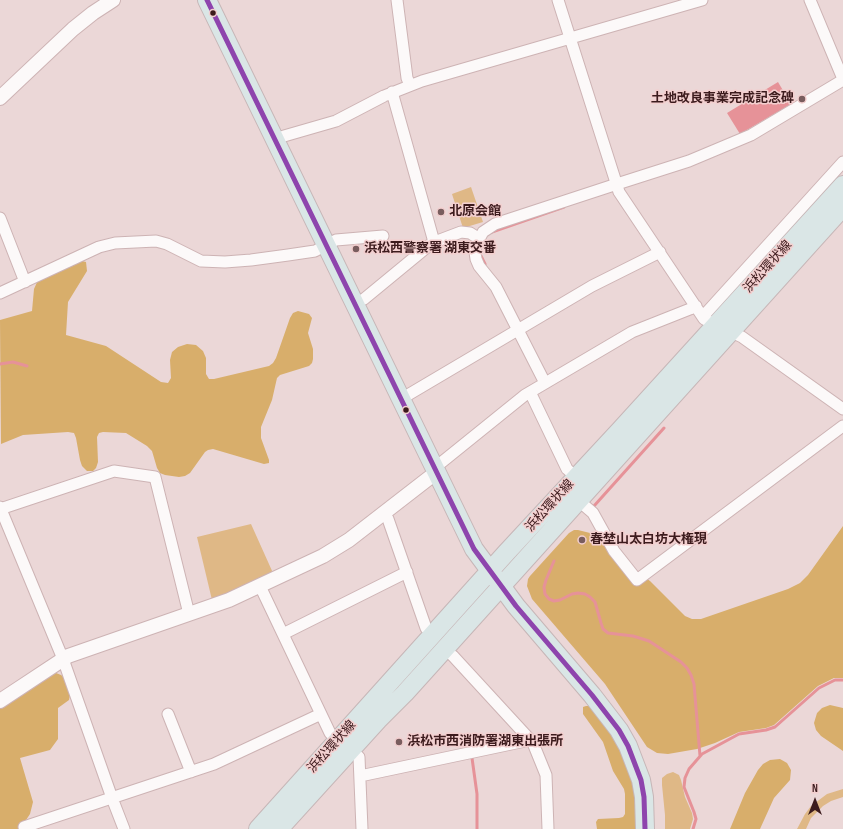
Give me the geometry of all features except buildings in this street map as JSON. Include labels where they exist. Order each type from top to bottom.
[{"type":"main road","points":[[207,0],[474,549],[516,606],[592,695],[622,735],[635,762],[641,780],[644,797],[645,829]]},
{"type":"main road","name":"浜松環状線","points":[[258,829],[444,649],[578,500],[711,319],[840,183]]},
{"type":"main road","name":"浜松環状線","points":[[711,319],[843,207]]},
{"type":"main road","name":"浜松環状線","points":[[279,829],[434,634],[576,477],[627,435]]},
{"type":"street","points":[[0,98],[72,29],[113,0]]},
{"type":"street","points":[[397,0],[410,85]]},
{"type":"street","points":[[558,0],[619,192],[660,252],[711,319]]},
{"type":"street","points":[[275,140],[336,121],[392,92],[410,85],[570,38],[684,2],[702,0]]},
{"type":"street","points":[[545,383],[494,283],[479,266],[475,252],[478,238],[483,232],[495,224],[689,161],[751,135],[843,80],[810,0]]},
{"type":"street","points":[[392,92],[434,242]]},
{"type":"street","points":[[840,183],[843,162]]},
{"type":"street","points":[[0,218],[25,282]]},
{"type":"street","points":[[354,303],[364,299],[427,246],[434,242],[461,232],[470,233],[478,238]]},
{"type":"street","points":[[0,292],[99,248],[115,243],[156,240],[167,244],[195,259],[213,262],[250,260],[288,255],[314,251],[336,240],[383,236]]},
{"type":"street","points":[[401,399],[592,286],[660,252]]},
{"type":"street","points":[[0,701],[68,656],[229,600],[337,548],[429,478],[442,462],[530,392],[638,328],[690,309],[742,337],[843,409]]},
{"type":"street","points":[[530,392],[568,469],[576,477]]},
{"type":"street","points":[[578,500],[593,513],[614,551],[637,580],[843,426]]},
{"type":"street","points":[[124,829],[63,659],[0,508],[114,471],[155,477],[189,614]]},
{"type":"street","points":[[384,513],[388,519],[426,628],[434,634]]},
{"type":"street","points":[[283,634],[407,572]]},
{"type":"street","points":[[260,586],[330,733],[359,757],[362,829]]},
{"type":"street","points":[[444,649],[453,656],[533,743],[546,776],[548,829]]},
{"type":"street","points":[[168,714],[191,772]]},
{"type":"street","points":[[24,827],[214,764],[321,714]]},
{"type":"street","points":[[360,776],[530,740]]},
{"type":"shaded area","points":[[778,82],[791,104],[740,134],[727,113]]},
{"type":"shaded area","points":[[471,187],[483,222],[463,228],[452,194]]},
{"type":"shaded area","points":[[82,261],[86,262],[87,271],[68,302],[66,335],[106,346],[161,382],[168,383],[171,378],[170,360],[172,352],[178,347],[187,344],[196,345],[203,351],[206,358],[206,374],[209,379],[269,366],[276,358],[293,313],[298,311],[309,314],[312,318],[308,333],[313,349],[312,363],[309,366],[280,375],[277,378],[272,400],[261,427],[261,438],[269,463],[264,464],[213,449],[205,452],[190,473],[185,476],[179,477],[165,475],[160,473],[152,451],[147,446],[126,433],[103,432],[99,433],[97,437],[98,462],[96,468],[93,471],[87,471],[82,466],[74,433],[68,432],[23,435],[1,444],[0,320],[32,311],[34,289],[38,280]]},
{"type":"shaded area","points":[[251,524],[273,573],[212,600],[197,537]]},
{"type":"shaded area","points":[[843,526],[843,678],[834,678],[818,686],[774,725],[766,728],[739,732],[697,749],[668,754],[657,753],[647,747],[605,684],[532,599],[527,586],[530,576],[569,533],[574,530],[578,530],[598,535],[611,553],[650,581],[685,616],[692,619],[701,619],[788,589],[800,583],[808,575]]},
{"type":"shaded area","points":[[56,673],[66,679],[70,695],[69,700],[58,708],[58,739],[50,750],[20,758],[33,802],[30,814],[22,829],[0,829],[0,708],[50,675]]},
{"type":"shaded area","points":[[830,705],[843,708],[843,751],[821,736],[816,730],[814,723],[817,713],[822,708]]},
{"type":"shaded area","points":[[589,706],[612,735],[628,765],[636,798],[637,829],[597,829],[596,822],[598,819],[623,817],[625,814],[625,794],[624,789],[613,771],[603,742],[583,714],[583,707]]},
{"type":"shaded area","points":[[780,759],[787,763],[791,770],[790,780],[774,798],[760,829],[730,829],[745,793],[758,770],[763,764],[770,760]]},
{"type":"shaded area","points":[[673,772],[679,775],[685,797],[692,813],[693,819],[690,829],[665,829],[662,778]]},
{"type":"shaded area","points":[[843,789],[843,797],[831,801],[823,806],[811,818],[806,829],[797,829],[811,806],[827,794]]},
{"type":"waterway","points":[[492,232],[564,207]]},
{"type":"waterway","points":[[481,256],[485,264]]},
{"type":"waterway","points":[[0,364],[13,362],[27,366]]},
{"type":"waterway","points":[[594,506],[664,428]]},
{"type":"waterway","points":[[554,561],[544,587],[545,594],[549,599],[554,601],[560,600],[572,594],[585,594],[595,602],[603,629],[608,633],[633,636],[649,641],[681,662],[687,668],[694,684],[700,756]]},
{"type":"waterway","points":[[693,829],[696,819],[684,787],[685,778],[689,769],[702,754],[739,734],[766,730],[775,727],[819,688],[835,680],[843,680]]},
{"type":"waterway","points":[[472,758],[477,794],[477,829]]},
{"type":"transit line","points":[[207,0],[474,549],[516,606],[592,695],[619,730],[628,746],[641,780],[644,797],[645,829]]},
{"type":"place","name":"土地改良事業完成記念碑","points":[[802,99]]},
{"type":"place","name":"北原会館","points":[[441,212]]},
{"type":"place","name":"浜松西警察署 湖東交番","points":[[356,249]]},
{"type":"place","name":"春埜山太白坊大権現","points":[[582,540]]},
{"type":"place","name":"浜松市西消防署湖東出張所","points":[[399,742]]}]
